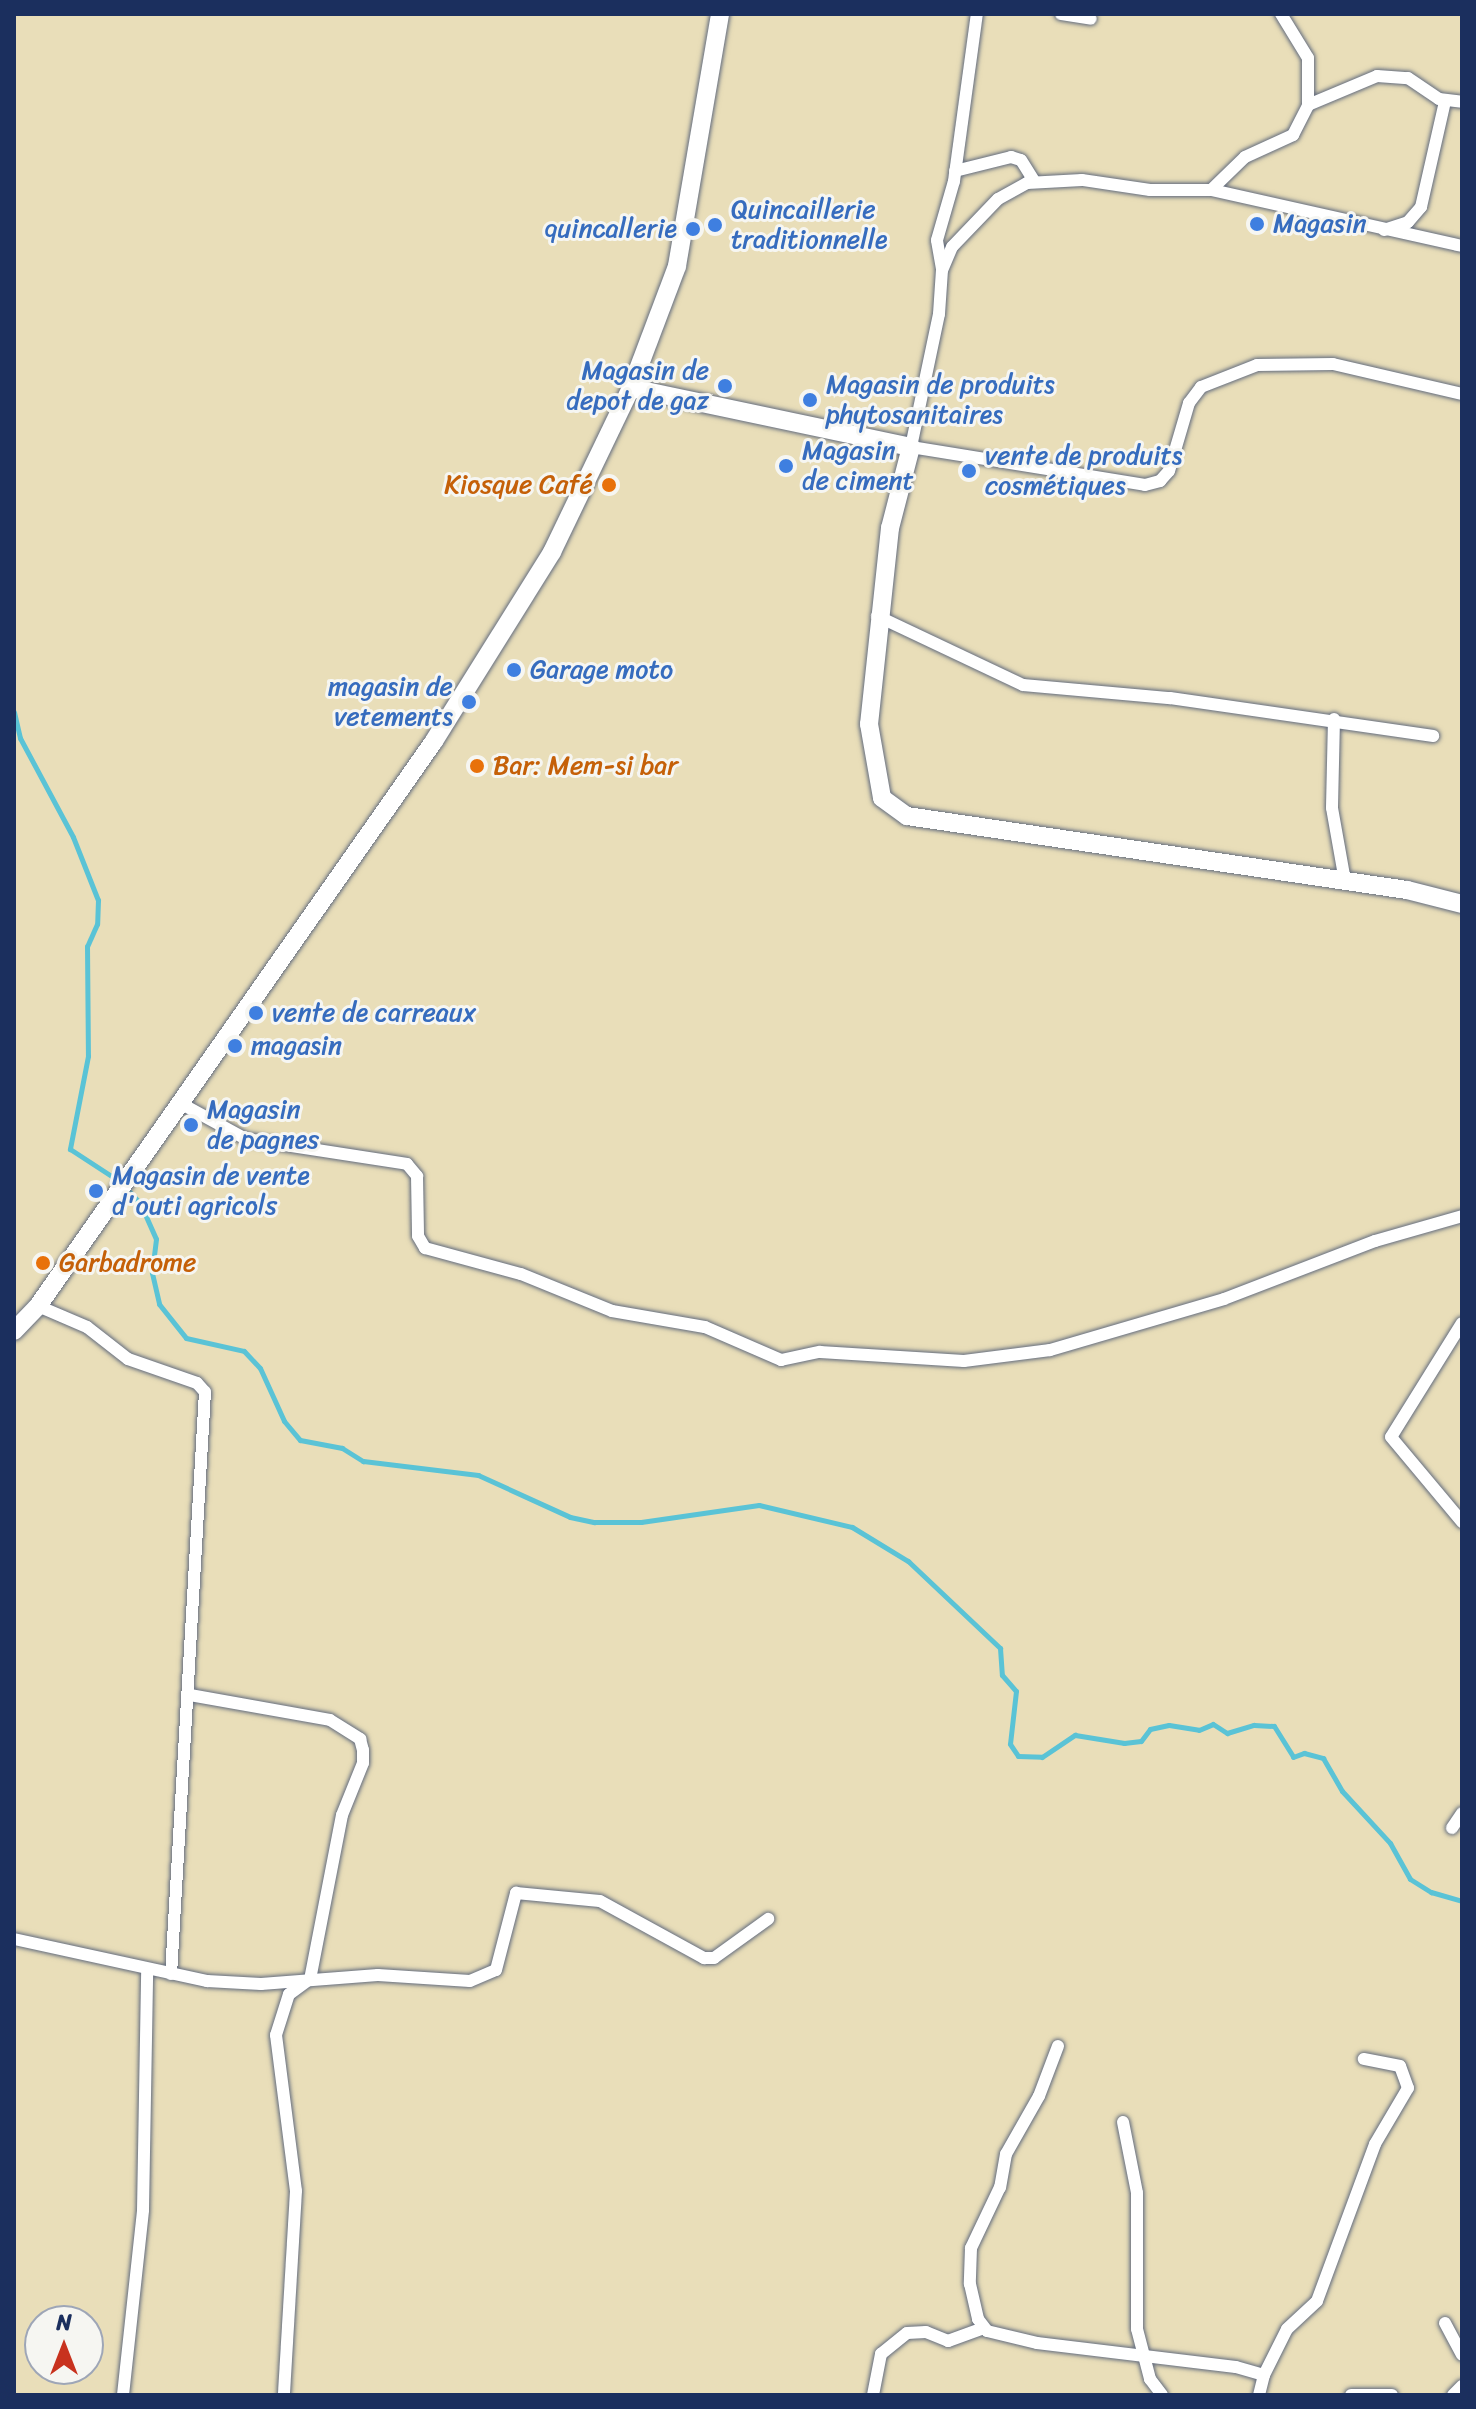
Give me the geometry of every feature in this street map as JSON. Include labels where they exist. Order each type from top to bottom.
[{"type":"street","points":[[15,1328],[38,1306],[434,741],[552,552],[631,388],[677,266],[720,14]]},
{"type":"street","points":[[979,14],[955,171],[937,240],[942,270],[939,314],[890,528],[877,616],[869,724],[875,779],[882,798],[907,816],[1345,881],[1462,904]]},
{"type":"street","points":[[1061,14],[1091,19]]},
{"type":"street","points":[[1211,190],[1245,157],[1293,135],[1308,105],[1308,58],[1281,14]]},
{"type":"street","points":[[1308,105],[1377,76],[1408,78],[1445,101],[1462,102]]},
{"type":"street","points":[[1384,230],[1408,222],[1421,207],[1445,101]]},
{"type":"street","points":[[955,171],[1011,157],[1021,160],[1034,181]]},
{"type":"street","points":[[942,270],[964,230],[998,199],[1034,181],[1211,190],[1336,214],[1384,230],[1462,246]]},
{"type":"street","points":[[941,222],[964,230]]},
{"type":"street","points":[[631,388],[911,447],[1145,485],[1160,481],[1169,471],[1189,403],[1201,387],[1257,365],[1333,364],[1462,394]]},
{"type":"street","points":[[877,616],[1023,685],[1334,719],[1433,736]]},
{"type":"street","points":[[1334,719],[1332,808],[1345,881]]},
{"type":"street","points":[[180,1103],[246,1139],[407,1164],[417,1176],[418,1236],[425,1248],[521,1274],[612,1311],[705,1327],[781,1360],[820,1352],[964,1361],[1050,1350],[1224,1299],[1375,1241],[1462,1216]]},
{"type":"street","points":[[38,1306],[87,1327],[128,1359],[197,1383],[205,1392],[190,1695],[171,1974]]},
{"type":"street","points":[[1462,1323],[1391,1437],[1462,1522]]},
{"type":"street","points":[[190,1695],[300,1711],[330,1720],[360,1739],[363,1763],[342,1815],[310,1979],[289,1994],[276,2035],[296,2191],[284,2395]]},
{"type":"street","points":[[1452,1828],[1462,1813]]},
{"type":"street","points":[[14,1939],[171,1974],[238,1984],[310,1979],[486,1978],[496,1970],[511,1901],[516,1893],[529,1890],[608,1904],[704,1958],[714,1958],[768,1919]]},
{"type":"street","points":[[123,2395],[143,2210],[147,1969]]},
{"type":"street","points":[[984,2328],[970,2284],[971,2248],[1000,2187],[1006,2154],[1039,2096],[1058,2046]]},
{"type":"street","points":[[1259,2395],[1264,2375],[1287,2329],[1317,2301],[1375,2144],[1408,2088],[1400,2066],[1364,2059]]},
{"type":"street","points":[[1123,2122],[1137,2193],[1135,2315],[1143,2356],[1162,2395]]},
{"type":"street","points":[[1445,2323],[1462,2355]]},
{"type":"street","points":[[873,2395],[881,2354],[907,2333],[926,2332],[948,2341],[984,2328],[1037,2343],[1264,2375]]},
{"type":"street","points":[[1453,2395],[1462,2386]]},
{"type":"street","points":[[1351,2395],[1392,2395]]},
{"type":"waterway","points":[[14,712],[20,738],[73,837],[98,900],[97,924],[87,946],[88,1056],[70,1149],[119,1181]]},
{"type":"waterway","points":[[126,1188],[140,1203],[156,1239],[152,1273],[159,1304],[186,1338],[244,1351],[260,1368],[284,1421],[300,1440],[342,1448],[363,1461],[478,1475],[570,1517],[594,1522],[641,1522],[759,1505],[852,1527],[908,1561],[1000,1648],[1002,1675],[1016,1691],[1010,1744],[1018,1756],[1042,1757],[1075,1735],[1124,1743],[1141,1741],[1150,1729],[1169,1725],[1199,1730],[1213,1724],[1227,1733],[1254,1725],[1274,1726],[1293,1757],[1304,1753],[1323,1758],[1342,1791],[1390,1843],[1410,1879],[1431,1892],[1462,1901]]},
{"type":"place","name":"Magasin","points":[[1257,224]]},
{"type":"place","name":"Quincaillerie traditionnelle","points":[[715,225]]},
{"type":"place","name":"quincallerie","points":[[693,229]]},
{"type":"place","name":"Magasin de depot de gaz","points":[[725,386]]},
{"type":"place","name":"Magasin de produits phytosanitaires","points":[[810,400]]},
{"type":"place","name":"Magasin de ciment","points":[[786,466]]},
{"type":"place","name":"vente de produits cosmétiques","points":[[969,471]]},
{"type":"place","name":"Kiosque Café","points":[[609,485]]},
{"type":"place","name":"Garage moto","points":[[514,670]]},
{"type":"place","name":"magasin de vetements","points":[[469,702]]},
{"type":"place","name":"Bar: Mem-si bar","points":[[477,766]]},
{"type":"place","name":"vente de carreaux","points":[[256,1013]]},
{"type":"place","name":"magasin","points":[[235,1046]]},
{"type":"place","name":"Magasin de pagnes","points":[[191,1125]]},
{"type":"place","name":"Magasin de vente d'outi agricols","points":[[96,1191]]},
{"type":"place","name":"Garbadrome","points":[[43,1263]]}]
